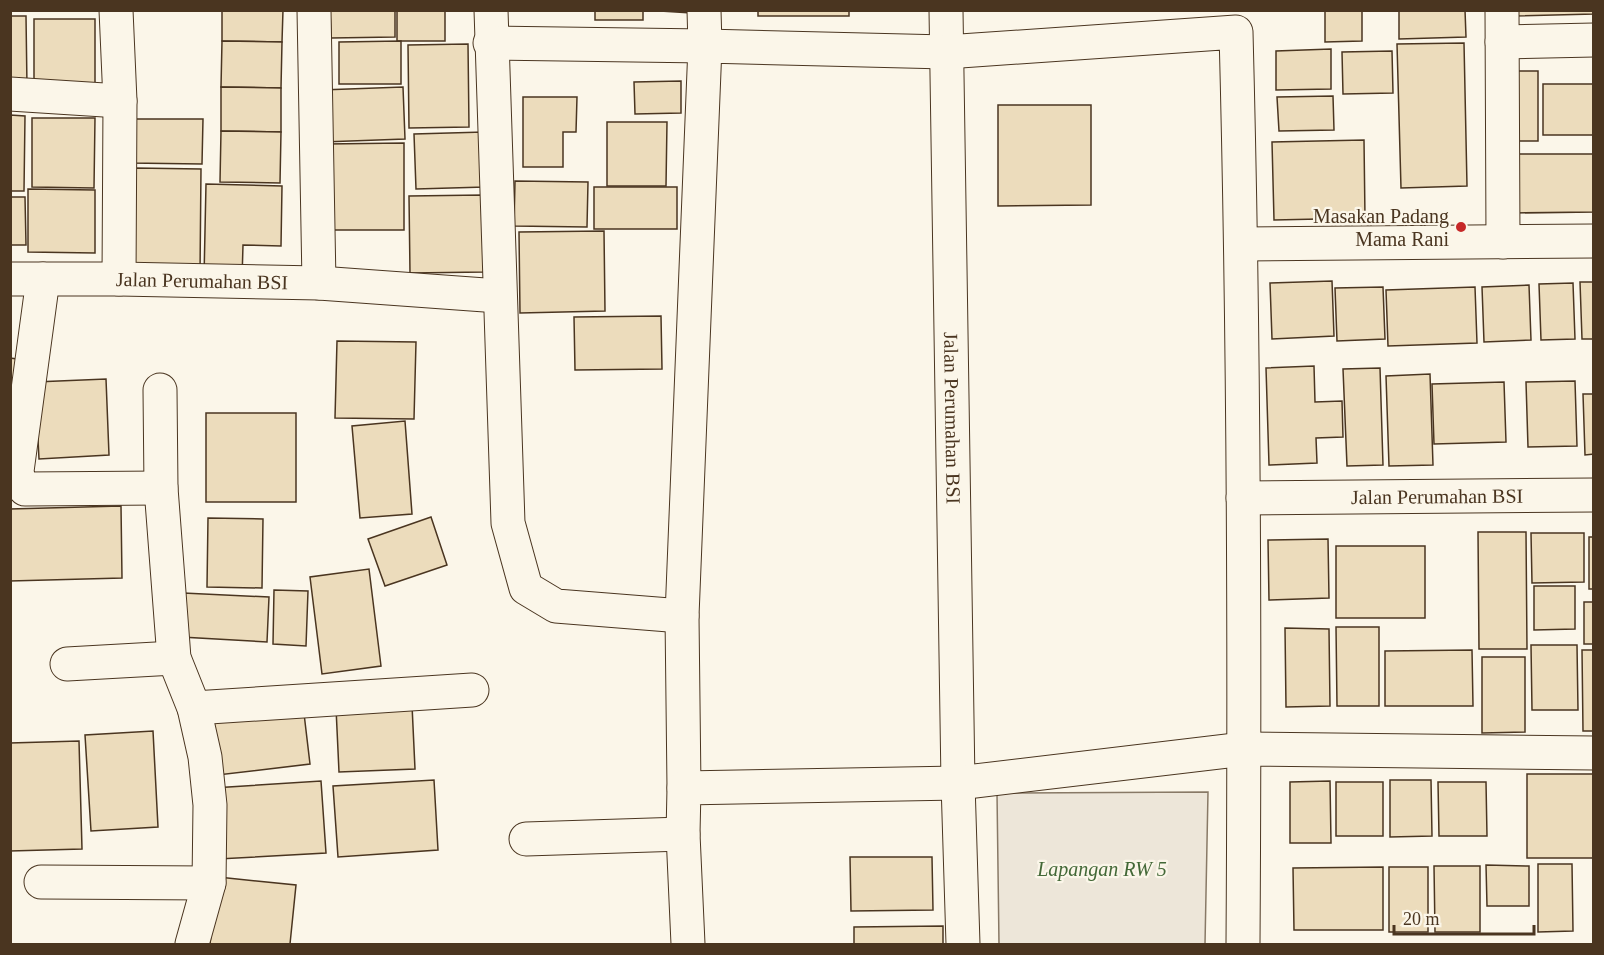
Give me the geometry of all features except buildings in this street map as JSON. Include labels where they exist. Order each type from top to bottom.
[{"type":"street","name":"Jalan Perumahan BSI","points":[[116,10],[120,101],[119,279],[319,284],[499,296]]},
{"type":"street","name":"Jalan Perumahan BSI","points":[[314,10],[319,284]]},
{"type":"street","points":[[491,10],[490,43],[508,523],[526,588],[556,606],[682,616]]},
{"type":"street","points":[[688,945],[683,834],[682,616],[705,46],[704,10]]},
{"type":"street","name":"Jalan Perumahan BSI","points":[[946,10],[958,783],[963,945]]},
{"type":"street","points":[[490,43],[946,52],[1236,21],[1242,244],[1243,945]]},
{"type":"street","points":[[1503,242],[1502,26],[1593,40]]},
{"type":"street","points":[[10,94],[120,101]]},
{"type":"street","points":[[1242,244],[1593,241]]},
{"type":"street","points":[[10,279],[119,279]]},
{"type":"street","points":[[43,279],[17,471],[19,482],[25,489],[161,488]]},
{"type":"street","points":[[160,390],[161,488],[174,658],[194,708],[205,757],[210,806],[209,883],[192,945]]},
{"type":"street","name":"Jalan Perumahan BSI","points":[[1243,498],[1593,495]]},
{"type":"street","points":[[67,664],[174,658]]},
{"type":"street","points":[[194,708],[472,690]]},
{"type":"street","points":[[684,788],[958,783],[1244,749],[1593,753]]},
{"type":"street","points":[[526,839],[683,834]]},
{"type":"street","points":[[41,882],[209,883]]},
{"type":"green space","name":"Lapangan RW 5","points":[[1208,792],[1205,944],[999,944],[997,793]]},
{"type":"place","name":"Masakan Padang Mama Rani","points":[[1461,227]]}]
